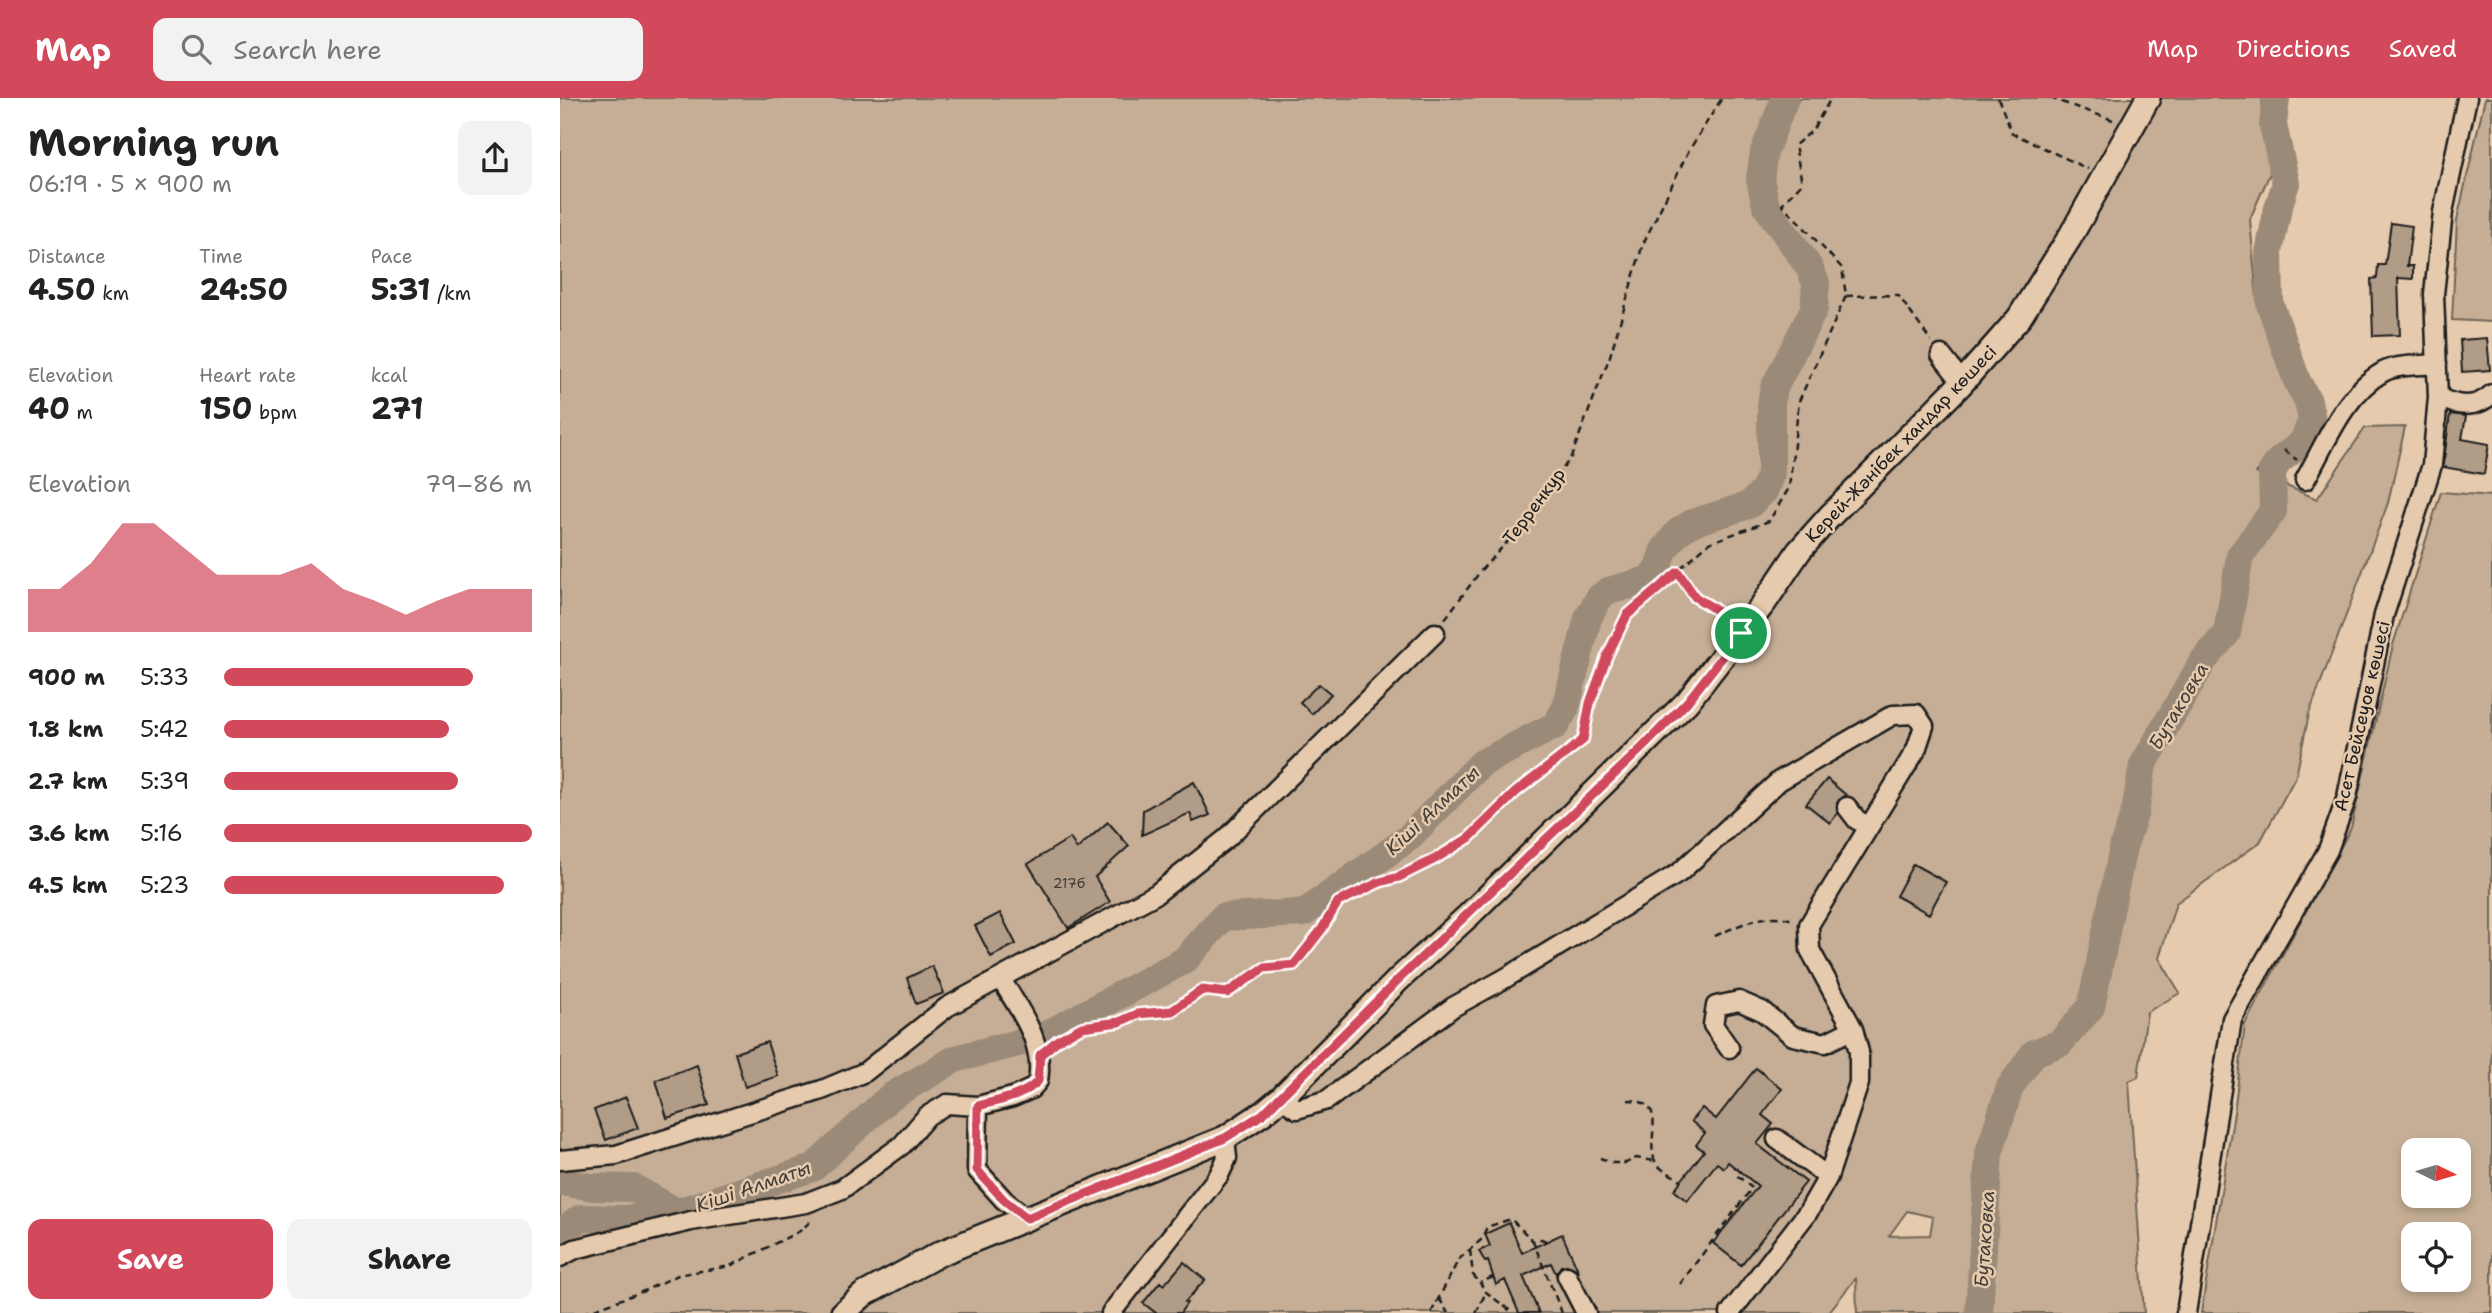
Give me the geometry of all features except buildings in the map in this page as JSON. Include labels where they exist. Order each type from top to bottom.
[{"type":"main road","name":"Керей-Жәнібек хандар көшесі","points":[[843,1313],[863,1295],[941,1253],[1225,1138],[1263,1114],[1687,702],[1741,633],[1799,551],[2020,318],[2148,98]]},
{"type":"street","name":"Асет Бейсеуов көшесі","points":[[2186,1313],[2232,1019],[2328,850],[2347,797],[2384,615],[2432,466],[2438,397],[2434,294],[2443,212],[2468,98]]},
{"type":"street","points":[[1941,355],[1962,382]]},
{"type":"street","points":[[2305,480],[2346,408],[2360,391],[2384,372],[2437,365]]},
{"type":"street","points":[[2438,397],[2453,405],[2469,405],[2492,394]]},
{"type":"street","points":[[560,1160],[617,1155],[822,1090],[865,1072],[947,1007],[1156,894],[1227,838],[1435,633]]},
{"type":"street","points":[[1280,1098],[1297,1109],[1327,1100],[1453,1007],[1679,873],[1779,781],[1892,715],[1916,714],[1924,726],[1916,751],[1809,925],[1810,950],[1853,1029],[1859,1052],[1859,1083],[1828,1177],[1808,1212],[1730,1313]]},
{"type":"street","points":[[1847,807],[1857,820],[1869,826]]},
{"type":"street","points":[[560,1257],[575,1249],[691,1221],[806,1203],[842,1189],[902,1145],[927,1116],[947,1104],[978,1106],[1013,1097],[1031,1089],[1038,1081],[1040,1055],[1025,1019],[1001,979]]},
{"type":"street","points":[[1728,1048],[1713,1025],[1716,1006],[1739,1001],[1762,1011],[1794,1036],[1825,1043],[1853,1029]]},
{"type":"street","points":[[978,1106],[977,1170],[1004,1200],[1027,1218]]},
{"type":"street","points":[[1111,1313],[1219,1175],[1227,1158],[1225,1138]]},
{"type":"street","points":[[1777,1139],[1828,1177]]},
{"type":"street","points":[[1567,1276],[1586,1313]]},
{"type":"path","name":"Терренкур","points":[[1435,633],[1482,569],[1524,524],[1571,457],[1610,356],[1643,244],[1688,152],[1722,98]]},
{"type":"path","points":[[1040,1055],[1058,1040],[1082,1027],[1119,1022],[1137,1014],[1172,1011],[1202,990],[1227,993],[1264,968],[1294,965],[1322,929],[1338,902],[1380,882],[1399,877],[1469,838],[1516,792],[1583,740],[1590,703],[1607,656],[1627,615],[1709,543],[1769,521],[1789,488],[1799,401],[1846,296],[1842,268],[1782,204],[1802,183],[1795,145],[1812,131],[1831,98]]},
{"type":"path","points":[[1998,98],[2012,134],[2104,177]]},
{"type":"path","points":[[2050,98],[2133,127]]},
{"type":"path","points":[[1846,296],[1898,295],[1941,355]]},
{"type":"path","points":[[2284,450],[2292,457]]},
{"type":"path","points":[[1678,572],[1695,597],[1713,608],[1741,633]]},
{"type":"path","points":[[1715,936],[1748,922],[1779,915],[1809,925]]},
{"type":"path","points":[[1628,1100],[1637,1100],[1654,1116],[1655,1161],[1659,1167],[1681,1180]]},
{"type":"path","points":[[1600,1158],[1614,1163],[1626,1163],[1636,1158],[1655,1161]]},
{"type":"path","points":[[1680,1284],[1752,1188],[1734,1173]]},
{"type":"path","points":[[583,1313],[644,1291],[678,1275],[730,1266],[800,1231],[817,1214]]},
{"type":"path","points":[[1432,1313],[1459,1259],[1481,1240],[1487,1227],[1511,1219],[1533,1241],[1562,1313]]},
{"type":"path","points":[[1533,1241],[1546,1241]]},
{"type":"path","points":[[1470,1250],[1473,1275],[1486,1292],[1513,1313]]},
{"type":"path","points":[[1480,1283],[1493,1278]]},
{"type":"path","points":[[1476,1313],[1486,1292]]},
{"type":"path","points":[[1439,1298],[1448,1313]]},
{"type":"shaded area","points":[[560,98],[2262,98],[2270,173],[2250,219],[2257,300],[2290,374],[2305,423],[2256,473],[2317,499],[2365,428],[2405,427],[2388,503],[2309,714],[2296,776],[2260,842],[2176,903],[2159,958],[2180,993],[2147,1012],[2138,1077],[2129,1081],[2144,1313],[1857,1313],[1856,1278],[1828,1313],[560,1313]],"holes":[[[1907,1211],[1933,1217],[1930,1235],[1889,1236]]]},
{"type":"shaded area","points":[[2485,98],[2492,98],[2492,322],[2452,320],[2457,220]]},
{"type":"shaded area","points":[[2441,492],[2492,496],[2492,1313],[2201,1313],[2234,1113],[2245,1024],[2351,828],[2393,645]]},
{"type":"waterway","name":"Кіші Алматы","points":[[560,1233],[581,1218],[625,1219],[677,1212],[813,1168],[890,1097],[955,1059],[1042,1037],[1185,960],[1223,917],[1304,913],[1407,839],[1482,763],[1556,725],[1566,707],[1588,618],[1599,598],[1608,591],[1648,580],[1657,571],[1664,550],[1678,532],[1692,523],[1749,505],[1764,491],[1771,473],[1771,404],[1774,388],[1814,309],[1816,283],[1809,267],[1766,206],[1760,179],[1764,152],[1785,98]]},
{"type":"waterway","name":"Бутаковка","points":[[1979,1313],[1989,1153],[2010,1087],[2034,1053],[2060,1043],[2091,1007],[2123,847],[2135,812],[2143,765],[2204,660],[2227,633],[2240,556],[2273,511],[2272,471],[2279,461],[2303,442],[2312,420],[2308,401],[2297,381],[2270,304],[2269,252],[2286,183],[2273,125],[2276,98]]},
{"type":"waterway","points":[[560,1182],[593,1187],[634,1188],[677,1212]]},
{"type":"route","points":[[1678,572],[1695,597],[1713,608],[1741,633],[1687,702],[1643,747],[1399,979],[1263,1114],[1225,1138],[1027,1218],[1004,1200],[977,1170],[978,1106],[1013,1097],[1031,1089],[1038,1081],[1040,1055],[1058,1040],[1082,1027],[1119,1022],[1137,1014],[1172,1011],[1202,990],[1227,993],[1264,968],[1294,965],[1322,929],[1338,902],[1380,882],[1399,877],[1469,838],[1516,792],[1583,740],[1590,703],[1607,656],[1627,615],[1678,572]]}]
